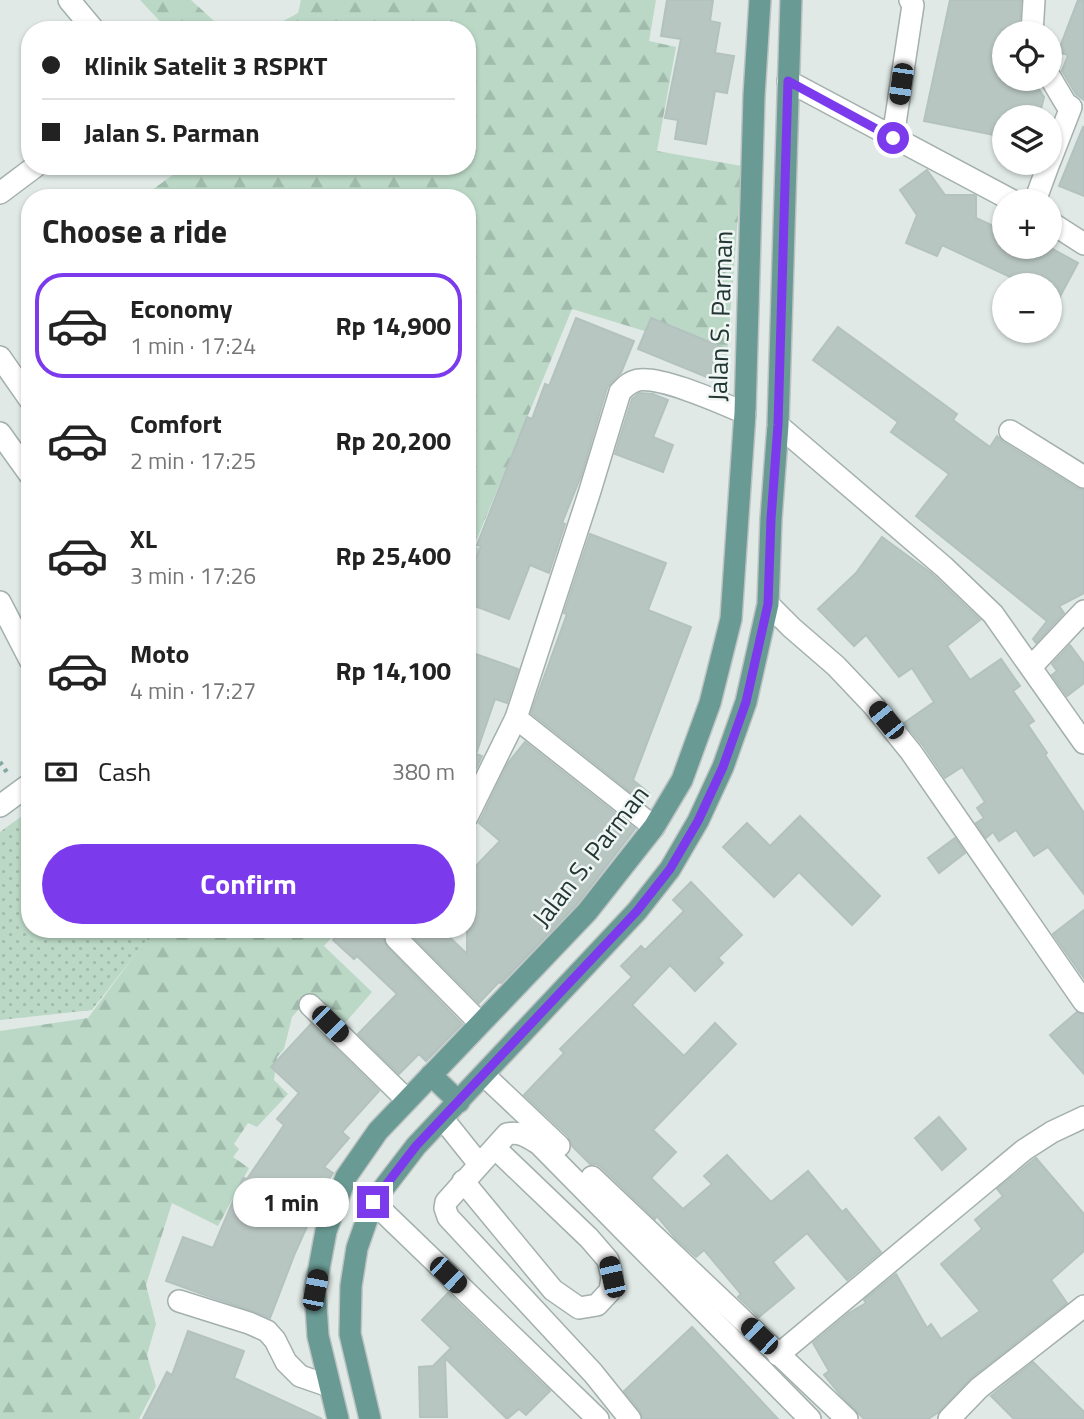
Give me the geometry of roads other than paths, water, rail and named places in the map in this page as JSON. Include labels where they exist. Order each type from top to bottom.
[{"type":"main road","name":"Jalan S. Parman","points":[[338,1419],[318,1336],[315,1290],[326,1231],[346,1177],[378,1131],[587,912],[654,827],[682,780],[710,703],[731,620],[745,413],[760,0]]},
{"type":"main road","points":[[370,1419],[350,1334],[351,1286],[357,1248],[373,1202],[416,1146],[637,911],[670,869],[698,821],[723,767],[746,702],[768,604],[778,425],[791,0]]},
{"type":"main road","points":[[431,1075],[459,1102]]},
{"type":"street","points":[[69,0],[86,21]]},
{"type":"street","points":[[893,138],[913,5],[910,0]]},
{"type":"street","points":[[1033,21],[1034,0]]},
{"type":"street","points":[[788,81],[992,190]]},
{"type":"street","points":[[1058,91],[1066,104],[1077,107],[1062,138]]},
{"type":"street","points":[[0,192],[24,175]]},
{"type":"street","points":[[1062,230],[1084,244]]},
{"type":"street","points":[[0,357],[21,387]]},
{"type":"street","points":[[476,799],[516,718],[620,393],[630,382],[650,379],[745,413]]},
{"type":"street","points":[[778,425],[944,567],[993,614],[1084,743]]},
{"type":"street","points":[[1010,431],[1084,477]]},
{"type":"street","points":[[0,433],[21,462]]},
{"type":"street","points":[[0,602],[21,643]]},
{"type":"street","points":[[768,604],[836,666],[873,705],[911,752],[1084,1002]]},
{"type":"street","points":[[1031,667],[1084,611]]},
{"type":"street","points":[[516,718],[654,827]]},
{"type":"street","points":[[0,806],[21,791]]},
{"type":"street","points":[[396,938],[481,1023]]},
{"type":"street","points":[[310,1005],[407,1100]]},
{"type":"street","points":[[484,1075],[847,1419]]},
{"type":"street","points":[[778,1355],[1024,1150],[1052,1132],[1084,1117]]},
{"type":"street","points":[[443,1119],[479,1164]]},
{"type":"street","points":[[631,1419],[593,1373],[447,1217],[446,1202],[507,1134],[524,1134],[539,1144],[810,1419]]},
{"type":"street","points":[[463,1181],[553,1290],[579,1308],[597,1305],[610,1291],[612,1277],[608,1260],[589,1237],[495,1148]]},
{"type":"street","points":[[373,1202],[598,1419]]},
{"type":"street","points":[[179,1301],[267,1331],[275,1340],[286,1362],[300,1376],[329,1386]]},
{"type":"street","points":[[949,1419],[979,1388],[1084,1306]]}]
